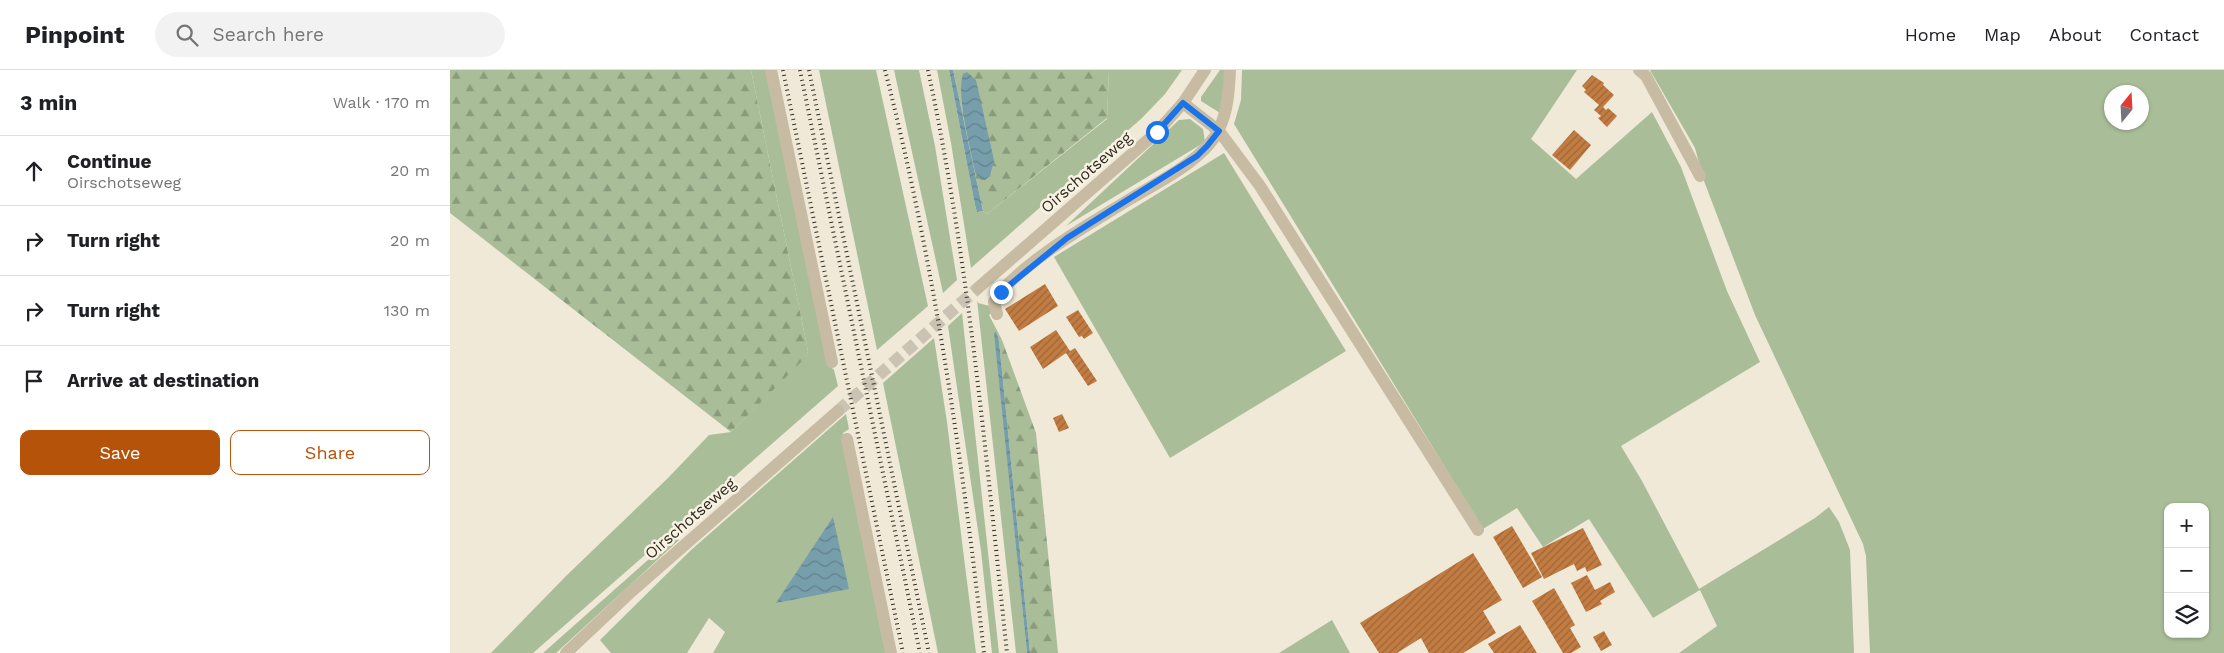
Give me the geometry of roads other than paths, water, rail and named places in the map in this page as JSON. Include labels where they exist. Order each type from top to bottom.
[{"type":"street","points":[[771,70],[832,362]]},
{"type":"street","name":"Oirschotseweg","points":[[978,288],[1157,132],[1183,103],[1205,70]]},
{"type":"street","points":[[998,314],[995,307],[996,298],[1030,266],[1067,238],[1192,159],[1207,146],[1219,131],[1228,100],[1230,70]]},
{"type":"street","points":[[1639,70],[1646,76],[1700,176]]},
{"type":"street","points":[[1183,103],[1219,131],[1260,186],[1478,530]]},
{"type":"street","name":"Oirschotseweg","points":[[566,653],[632,591],[838,411]]},
{"type":"street","points":[[847,439],[891,653]]},
{"type":"water","points":[[949,70],[953,70],[983,211],[977,212],[975,205]]},
{"type":"water","points":[[967,72],[976,80],[994,160],[990,176],[985,180],[981,180],[975,172],[965,122],[961,83],[963,74]]},
{"type":"water","points":[[996,332],[999,341],[1030,653],[1027,653],[994,333]]},
{"type":"water","points":[[833,517],[849,589],[776,603]]},
{"type":"tunnel","points":[[838,411],[978,288]]},
{"type":"railway","points":[[783,70],[903,653]]},
{"type":"railway","points":[[800,70],[920,653]]},
{"type":"railway","points":[[809,70],[929,653]]},
{"type":"railway","points":[[885,70],[918,214],[945,360],[966,506],[984,653]]},
{"type":"railway","points":[[928,70],[955,215],[975,360],[1007,653]]}]
